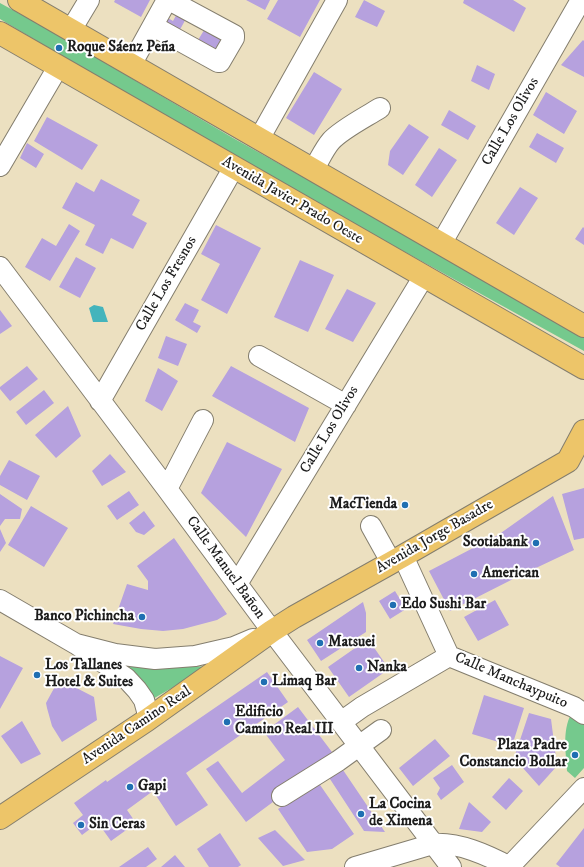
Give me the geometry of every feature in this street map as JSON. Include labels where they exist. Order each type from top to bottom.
[{"type":"main road","points":[[19,0],[584,326]]},
{"type":"main road","name":"Avenida Javier Prado Oeste","points":[[0,33],[584,368]]},
{"type":"main road","name":"Avenida Jorge Basadre","points":[[272,631],[568,461],[584,431]]},
{"type":"main road","name":"Avenida Camino Real","points":[[0,818],[147,720],[272,631]]},
{"type":"street","points":[[71,30],[89,0]]},
{"type":"street","points":[[130,65],[168,0],[234,35],[234,38],[220,62],[218,62],[153,26]]},
{"type":"street","points":[[259,139],[337,0]]},
{"type":"street","name":"Calle Los Olivos","points":[[441,244],[581,0]]},
{"type":"street","points":[[0,166],[58,67]]},
{"type":"street","points":[[313,170],[331,141],[340,133],[380,108]]},
{"type":"street","name":"Calle Los Fresnos","points":[[100,401],[234,167]]},
{"type":"street","name":"Calle Manuel Bañon","points":[[0,267],[358,746],[451,867]]},
{"type":"street","name":"Calle Los Olivos","points":[[237,584],[424,276]]},
{"type":"street","points":[[259,356],[346,405]]},
{"type":"street","points":[[167,490],[203,420]]},
{"type":"street","name":"Calle Manchaypuito","points":[[371,526],[397,559],[449,656],[574,707],[584,714]]},
{"type":"street","points":[[0,600],[76,644],[126,678],[144,700],[147,711],[147,720]]},
{"type":"street","points":[[76,644],[115,654],[155,659],[195,656],[234,647],[272,631]]},
{"type":"street","points":[[341,722],[362,707],[449,656]]},
{"type":"street","points":[[282,796],[338,761],[381,730]]},
{"type":"street","points":[[355,867],[433,844],[443,843],[452,844],[488,856],[510,867],[584,788]]},
{"type":"green space","points":[[0,3],[51,31],[233,138],[584,334],[584,351],[226,153],[0,19]]},
{"type":"green space","points":[[109,660],[208,667],[151,700]]},
{"type":"green space","name":"Plaza Padre Constancio Bollar","points":[[571,714],[584,723],[584,768],[575,778],[567,771],[565,749],[566,728]]},
{"type":"water","points":[[94,305],[103,307],[108,322],[93,322],[89,308]]},
{"type":"building","points":[[115,0],[150,0],[141,17],[114,2]]},
{"type":"building","points":[[246,0],[270,0],[265,10]]},
{"type":"building","points":[[278,0],[320,0],[300,37],[267,19]]},
{"type":"building","points":[[364,0],[385,11],[377,27],[355,17]]},
{"type":"building","points":[[464,0],[513,0],[526,8],[514,32],[463,3]]},
{"type":"building","points":[[179,10],[188,15],[177,35],[159,25],[172,12],[168,18],[173,21]]},
{"type":"building","points":[[206,27],[226,37],[215,58],[195,45]]},
{"type":"building","points":[[583,40],[584,41],[584,77],[561,65]]},
{"type":"building","points":[[477,65],[495,74],[489,90],[471,81]]},
{"type":"building","points":[[314,72],[342,89],[314,135],[286,118]]},
{"type":"building","points":[[546,92],[577,111],[564,134],[533,115]]},
{"type":"building","points":[[449,110],[476,126],[468,140],[441,125]]},
{"type":"building","points":[[47,117],[98,145],[82,170],[34,141]]},
{"type":"building","points":[[409,124],[429,137],[403,175],[388,165],[390,151]]},
{"type":"building","points":[[537,133],[564,148],[556,163],[529,147]]},
{"type":"building","points":[[27,143],[44,154],[36,168],[20,158]]},
{"type":"building","points":[[439,148],[457,160],[432,197],[415,185]]},
{"type":"building","points":[[101,179],[140,200],[132,215],[147,223],[133,249],[111,238],[103,254],[85,245],[95,225],[62,208],[76,182],[94,192]]},
{"type":"building","points":[[520,187],[538,198],[514,235],[496,223]]},
{"type":"building","points":[[69,224],[80,231],[50,281],[25,267],[42,238],[56,246]]},
{"type":"building","points":[[216,225],[261,248],[227,314],[201,300],[220,264],[201,254]]},
{"type":"building","points":[[583,227],[584,228],[584,245],[575,239]]},
{"type":"building","points":[[76,257],[96,268],[80,298],[59,287]]},
{"type":"building","points":[[300,260],[334,275],[308,332],[274,317]]},
{"type":"building","points":[[347,289],[376,303],[353,342],[325,329]]},
{"type":"building","points":[[185,303],[199,310],[193,322],[201,326],[197,333],[175,320]]},
{"type":"building","points":[[0,310],[12,326],[0,334]]},
{"type":"building","points":[[166,336],[187,344],[178,366],[158,358]]},
{"type":"building","points":[[27,366],[38,379],[10,401],[0,387]]},
{"type":"building","points":[[231,366],[309,408],[295,442],[212,396]]},
{"type":"building","points":[[158,368],[178,381],[162,411],[145,401]]},
{"type":"building","points":[[44,390],[54,403],[26,425],[16,412]]},
{"type":"building","points":[[68,406],[81,436],[56,458],[35,435]]},
{"type":"building","points":[[227,442],[282,469],[246,537],[201,493]]},
{"type":"building","points":[[110,454],[126,472],[102,486],[92,471]]},
{"type":"building","points":[[9,460],[40,476],[27,500],[0,485],[0,476]]},
{"type":"building","points":[[584,488],[584,538],[574,540],[562,494]]},
{"type":"building","points":[[129,491],[139,505],[117,520],[107,506]]},
{"type":"building","points":[[0,494],[22,509],[20,519],[5,519],[0,526]]},
{"type":"building","points":[[553,496],[574,550],[450,611],[429,571],[498,535]]},
{"type":"building","points":[[31,506],[68,528],[44,567],[8,545]]},
{"type":"building","points":[[144,511],[155,526],[144,535],[136,532],[129,523]]},
{"type":"building","points":[[0,529],[6,543],[0,552]]},
{"type":"building","points":[[174,538],[227,614],[217,620],[183,629],[163,631],[113,624],[127,584],[148,590],[148,581],[137,566]]},
{"type":"building","name":"Edo Sushi Bar","points":[[395,591],[406,609],[390,619],[379,601]]},
{"type":"building","points":[[495,600],[509,625],[478,641],[464,617]]},
{"type":"building","points":[[363,602],[366,613],[366,632],[321,661],[307,640]]},
{"type":"building","name":"Nanka","points":[[368,639],[389,669],[349,697],[328,667]]},
{"type":"building","points":[[0,656],[23,668],[0,709]]},
{"type":"building","points":[[267,672],[288,702],[186,773],[208,805],[176,826],[153,791],[127,810],[136,823],[111,841],[98,823],[82,835],[73,823],[83,815],[74,803]]},
{"type":"building","points":[[59,679],[94,697],[97,720],[62,742],[52,726],[46,703]]},
{"type":"building","points":[[484,695],[524,708],[512,746],[472,734]]},
{"type":"building","points":[[298,707],[335,756],[246,822],[206,769],[218,761],[242,793],[285,760],[264,732]]},
{"type":"building","points":[[529,713],[551,719],[557,766],[539,786],[514,758]]},
{"type":"building","points":[[22,721],[41,754],[21,764],[1,736]]},
{"type":"building","points":[[435,739],[450,756],[413,786],[399,768]]},
{"type":"building","points":[[452,765],[464,782],[441,800],[437,794],[440,788],[433,778]]},
{"type":"building","points":[[341,767],[385,832],[364,831],[328,776]]},
{"type":"building","points":[[509,778],[523,791],[506,810],[492,797]]},
{"type":"building","points":[[318,782],[354,834],[332,849],[307,852],[278,809]]},
{"type":"building","points":[[469,802],[491,822],[482,832],[459,829]]},
{"type":"building","points":[[584,828],[584,867],[560,867],[556,864]]},
{"type":"building","points":[[275,830],[305,860],[283,866],[258,838]]},
{"type":"building","points":[[220,833],[241,865],[238,867],[209,867],[197,849]]},
{"type":"building","points":[[148,847],[157,859],[146,867],[119,867]]},
{"type":"building","points":[[175,855],[185,867],[161,867]]},
{"type":"place","name":"Roque Sáenz Peña","points":[[59,48]]},
{"type":"place","name":"MacTienda","points":[[405,505]]},
{"type":"place","name":"Scotiabank","points":[[536,543]]},
{"type":"place","name":"American","points":[[474,574]]},
{"type":"place","name":"Edo Sushi Bar","points":[[393,605]]},
{"type":"place","name":"Banco Pichincha","points":[[142,617]]},
{"type":"place","name":"Matsuei","points":[[320,643]]},
{"type":"place","name":"Nanka","points":[[359,668]]},
{"type":"place","name":"Los Tallanes Hotel & Suites","points":[[37,675]]},
{"type":"place","name":"Limaq Bar","points":[[264,682]]},
{"type":"place","name":"Edificio Camino Real III","points":[[227,722]]},
{"type":"place","name":"Plaza Padre Constancio Bollar","points":[[575,755]]},
{"type":"place","name":"Gapi","points":[[130,787]]},
{"type":"place","name":"La Cocina de Ximena","points":[[361,814]]},
{"type":"place","name":"Sin Ceras","points":[[81,825]]}]
